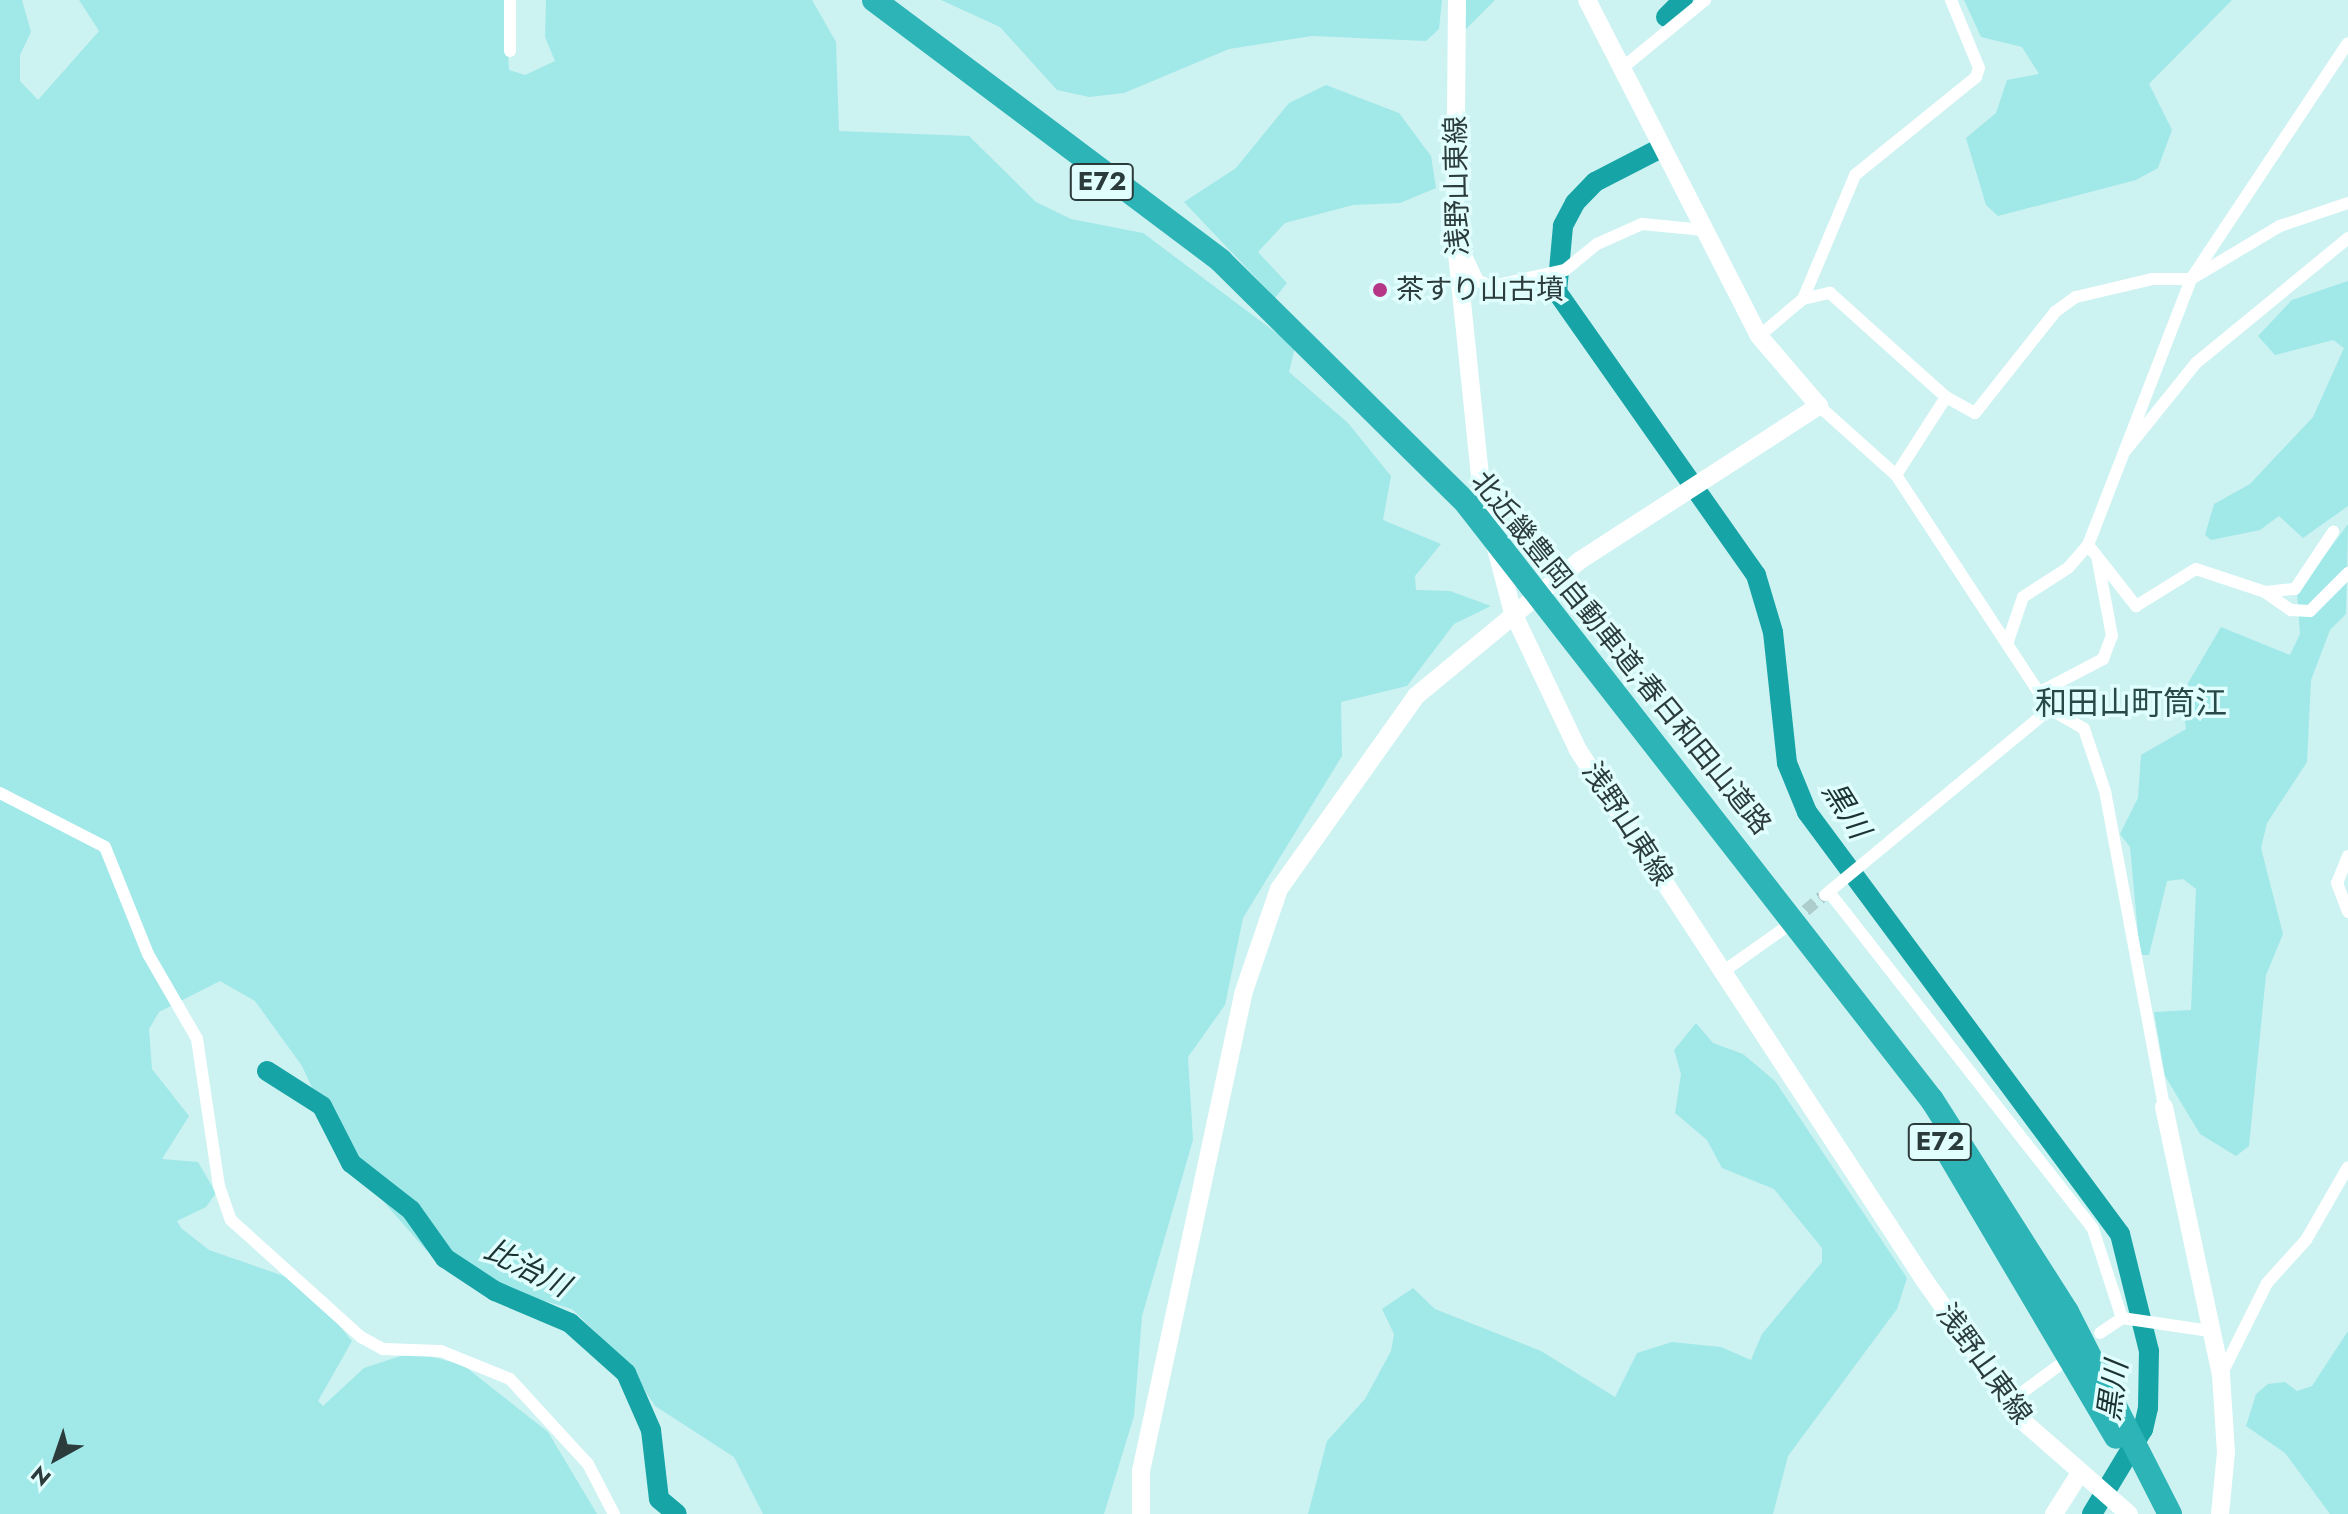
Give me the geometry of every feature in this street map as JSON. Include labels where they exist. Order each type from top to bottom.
[{"type":"highway","name":"北近畿豊岡自動車道;春日和田山道路","points":[[865,1],[1335,369],[1467,504],[1554,608],[1932,1100],[2110,1388],[2170,1514]]},
{"type":"highway","name":"北近畿豊岡自動車道;春日和田山道路","points":[[1757,873],[1969,1186],[2108,1421],[2153,1514]]},
{"type":"street","points":[[510,0],[510,51]]},
{"type":"street","name":"浅野山東線","points":[[1457,0],[1455,234],[1482,495],[1513,613],[1578,750],[2008,1403],[2078,1476],[2125,1511]]},
{"type":"street","points":[[1587,0],[1759,336],[1819,406],[1896,475],[2050,709],[2084,729],[2105,791],[2164,1107],[2221,1375],[2226,1452],[2220,1514]]},
{"type":"street","points":[[1621,69],[1705,0]]},
{"type":"street","points":[[1759,336],[1803,299],[1855,175],[1976,77],[1979,68],[1951,0]]},
{"type":"street","points":[[2008,641],[2023,597],[2068,568],[2088,545],[2116,461],[2191,279],[2348,43]]},
{"type":"street","points":[[1803,299],[1830,293],[1946,397],[1975,413],[2055,312],[2076,297],[2152,279],[2191,279],[2280,226],[2348,203]]},
{"type":"street","points":[[1455,234],[1478,281],[1492,286],[1565,270],[1597,244],[1642,224],[1704,230]]},
{"type":"street","points":[[2116,461],[2196,363],[2348,238]]},
{"type":"street","points":[[1896,475],[1946,397]]},
{"type":"street","points":[[1141,1514],[1149,1431],[1261,925],[1314,834],[1395,719],[1513,613],[1710,476],[1819,406]]},
{"type":"street","points":[[2265,592],[2295,589],[2333,532]]},
{"type":"street","points":[[2088,545],[2136,606],[2196,569],[2265,592],[2291,610],[2310,611],[2348,573]]},
{"type":"street","points":[[2040,692],[2103,659],[2112,636],[2097,558]]},
{"type":"street","points":[[2050,709],[1826,894],[2093,1229],[2122,1318]]},
{"type":"street","points":[[0,793],[105,847],[148,954],[197,1039],[219,1186],[231,1220],[361,1337],[383,1349],[441,1351],[510,1379],[588,1464],[614,1514]]},
{"type":"street","points":[[2348,856],[2337,883],[2348,912]]},
{"type":"street","points":[[1724,971],[1783,929]]},
{"type":"street","points":[[2221,1375],[2267,1283],[2306,1240],[2348,1167]]},
{"type":"street","points":[[2100,1333],[2122,1318],[2210,1331]]},
{"type":"street","points":[[2008,1403],[2058,1366]]},
{"type":"street","points":[[2054,1514],[2078,1476]]},
{"type":"shaded area","points":[[0,0],[22,0],[31,32],[20,55],[20,81],[38,100],[99,31],[79,0],[505,0],[509,70],[525,75],[555,61],[545,37],[546,0],[812,0],[836,42],[839,131],[969,136],[1036,202],[1071,219],[1143,233],[1295,347],[1289,372],[1348,423],[1391,476],[1383,520],[1441,544],[1415,576],[1416,590],[1450,591],[1491,606],[1454,624],[1407,686],[1341,702],[1342,756],[1243,918],[1225,1005],[1188,1057],[1193,1140],[1142,1316],[1134,1416],[1104,1514],[763,1514],[734,1457],[655,1406],[628,1364],[572,1309],[492,1286],[426,1250],[345,1158],[302,1066],[255,1001],[220,981],[159,1012],[149,1029],[152,1069],[189,1116],[162,1159],[198,1162],[216,1193],[206,1207],[177,1221],[181,1228],[209,1250],[304,1283],[352,1341],[318,1401],[323,1406],[364,1368],[413,1352],[463,1365],[548,1432],[597,1514],[0,1514]]},
{"type":"shaded area","points":[[941,0],[1442,0],[1439,29],[1426,41],[1312,36],[1229,49],[1124,93],[1089,97],[1057,90],[1000,27]]},
{"type":"shaded area","points":[[1465,0],[1495,0],[1465,30]]},
{"type":"shaded area","points":[[1964,0],[2232,0],[2149,84],[2172,130],[2158,168],[2136,180],[1998,216],[1986,205],[1966,138],[1996,113],[2007,80],[2039,74],[2022,47],[1981,37]]},
{"type":"shaded area","points":[[1326,85],[1399,113],[1431,156],[1436,188],[1400,203],[1353,205],[1285,223],[1258,252],[1287,283],[1275,298],[1184,202],[1236,168],[1289,103]]},
{"type":"shaded area","points":[[2348,281],[2348,506],[2303,538],[2279,516],[2260,530],[2211,540],[2205,535],[2214,504],[2250,484],[2313,417],[2344,348],[2333,340],[2275,355],[2258,336],[2292,300]]},
{"type":"shaded area","points":[[2348,524],[2346,614],[2330,630],[2311,680],[2307,762],[2267,823],[2261,848],[2283,934],[2266,975],[2249,1146],[2236,1156],[2200,1134],[2165,1076],[2154,1012],[2191,1010],[2196,889],[2183,879],[2167,881],[2149,955],[2140,955],[2130,847],[2120,834],[2138,798],[2141,755],[2186,729],[2181,695],[2221,627],[2290,655],[2300,634],[2297,593]]},
{"type":"shaded area","points":[[1696,1023],[1713,1043],[1743,1054],[1775,1081],[1907,1278],[1897,1309],[1788,1456],[1773,1514],[1308,1514],[1327,1441],[1365,1399],[1391,1351],[1394,1334],[1382,1309],[1413,1288],[1435,1309],[1541,1351],[1615,1397],[1637,1353],[1672,1342],[1721,1347],[1751,1360],[1762,1334],[1822,1262],[1822,1248],[1774,1189],[1722,1168],[1707,1140],[1675,1113],[1681,1074],[1674,1050]]},
{"type":"shaded area","points":[[2348,1331],[2348,1514],[2330,1514],[2285,1453],[2246,1426],[2256,1394],[2268,1384],[2285,1382],[2297,1391],[2312,1386]]},
{"type":"waterway","name":"黒川","points":[[1666,17],[1683,0]]},
{"type":"waterway","name":"黒川","points":[[1661,148],[1595,182],[1575,203],[1563,226],[1557,292],[1756,575],[1773,632],[1787,763],[1807,812],[2120,1234],[2149,1351],[2148,1408],[2143,1429],[2092,1514]]},
{"type":"waterway","name":"比治川","points":[[267,1071],[322,1106],[351,1163],[411,1210],[445,1258],[495,1291],[570,1323],[626,1373],[651,1430],[659,1499],[677,1514]]},
{"type":"tunnel","points":[[1792,922],[1822,897]]},
{"type":"place","name":"茶すり山古墳","points":[[1380,290]]},
{"type":"district","name":"和田山町筒江","points":[[2131,703]]}]
